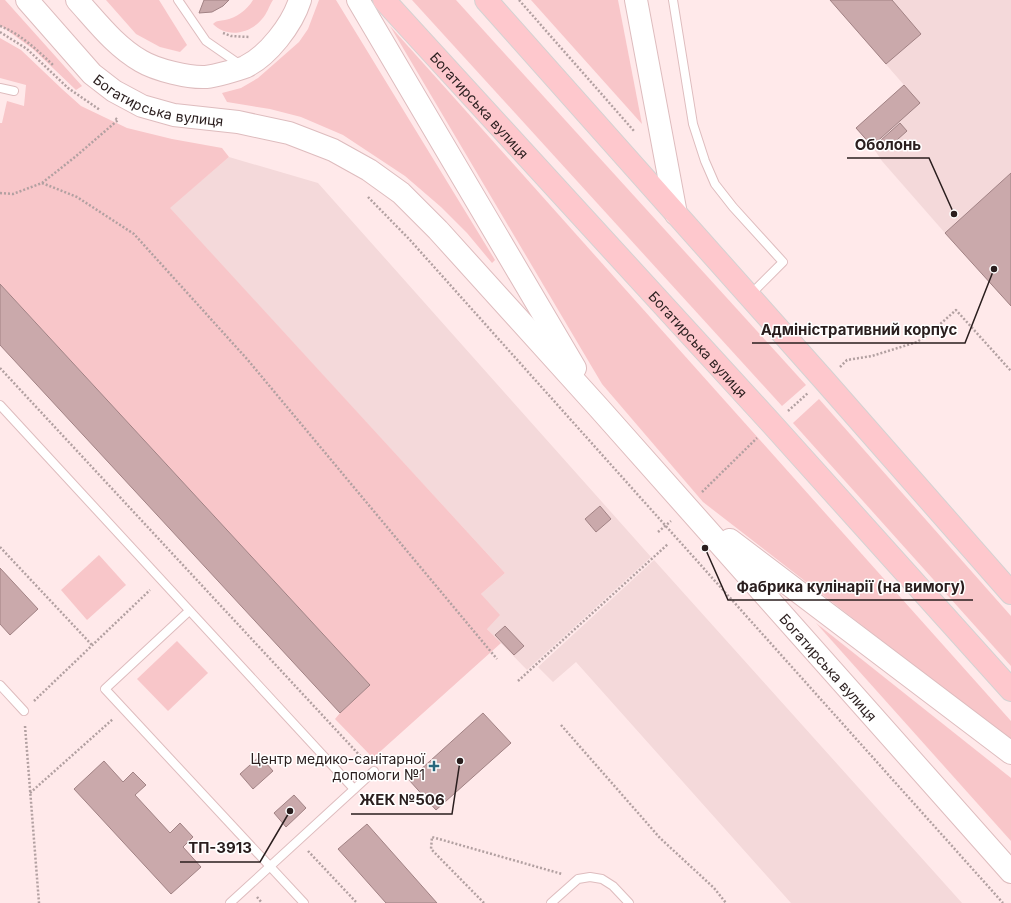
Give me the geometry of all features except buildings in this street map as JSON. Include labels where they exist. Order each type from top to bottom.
[{"type":"main road","name":"Богатирська вулиця","points":[[27,0],[92,74],[114,91],[142,106],[174,115],[238,122],[289,133],[333,150],[369,170],[401,193],[438,230],[599,408],[1011,872]]},
{"type":"main road","points":[[77,0],[119,46],[142,62],[172,73],[206,77],[244,67],[261,57],[276,42],[297,10],[300,0]]},
{"type":"main road","name":"Богатирська вулиця","points":[[358,0],[599,408]]},
{"type":"main road","name":"Богатирська вулиця","points":[[384,0],[772,424],[1011,690]]},
{"type":"main road","points":[[486,0],[1011,593]]},
{"type":"main road","points":[[636,0],[676,214]]},
{"type":"main road","points":[[686,507],[1011,753]]},
{"type":"lane","points":[[178,0],[206,41],[244,67]]},
{"type":"lane","points":[[673,0],[694,124],[705,161],[715,184],[733,207],[783,262],[749,296]]},
{"type":"lane","points":[[0,88],[14,91]]},
{"type":"lane","points":[[0,405],[354,790]]},
{"type":"lane","points":[[189,611],[105,689],[304,903]]},
{"type":"lane","points":[[0,685],[24,711]]},
{"type":"lane","points":[[230,903],[374,771]]},
{"type":"lane","points":[[551,903],[578,879],[590,877],[602,879],[613,886],[629,903]]},
{"type":"path","points":[[519,0],[639,136]]},
{"type":"path","points":[[0,26],[6,28],[32,45],[58,70]]},
{"type":"path","points":[[0,32],[27,49],[68,88],[105,112]]},
{"type":"path","points":[[0,193],[13,194],[42,183],[75,158],[118,120],[111,116]]},
{"type":"path","points":[[42,183],[77,197],[134,234],[247,359],[496,659]]},
{"type":"path","points":[[362,193],[410,240],[1003,903]]},
{"type":"path","points":[[658,532],[772,424],[847,360],[872,356],[917,342],[956,310],[1011,371]]},
{"type":"path","points":[[0,368],[374,771]]},
{"type":"path","points":[[518,681],[668,544]]},
{"type":"path","points":[[0,547],[92,645]]},
{"type":"path","points":[[39,903],[24,711],[161,580]]},
{"type":"path","points":[[30,793],[124,709]]},
{"type":"path","points":[[561,725],[660,838],[714,888],[726,903]]},
{"type":"path","points":[[484,903],[431,849],[432,837],[578,879]]},
{"type":"path","points":[[298,840],[357,903]]},
{"type":"shaded area","points":[[0,0],[5,0],[82,86],[76,90],[33,49],[0,25]]},
{"type":"shaded area","points":[[106,0],[159,0],[187,45],[180,52],[160,47],[136,34]]},
{"type":"shaded area","points":[[253,0],[273,0],[264,17],[251,28],[245,31],[231,33],[218,28],[213,24],[217,21],[229,19],[241,13]]},
{"type":"shaded area","points":[[319,0],[336,0],[495,260],[492,263],[467,233],[441,207],[405,176],[343,135],[301,117],[270,109],[227,102],[222,93],[241,88],[258,78],[299,42],[308,29]]},
{"type":"shaded area","points":[[412,0],[456,0],[806,385],[782,406]]},
{"type":"shaded area","points":[[531,0],[618,0],[642,124]]},
{"type":"shaded area","points":[[830,0],[1011,0],[1011,173],[945,233],[882,161],[872,146],[856,128],[904,85]]},
{"type":"shaded area","points":[[390,26],[1011,721],[1011,741],[703,502],[602,384]]},
{"type":"shaded area","points":[[0,38],[21,50],[81,106],[127,128],[172,139],[222,148],[229,157],[170,208],[505,573],[481,594],[500,615],[487,629],[501,643],[373,758],[335,719],[370,685],[0,284],[0,123],[2,123],[7,101],[24,106],[26,85],[0,78]]},
{"type":"shaded area","points":[[229,157],[318,183],[651,557],[527,670],[487,629],[481,594],[505,573],[169,208]]},
{"type":"shaded area","points":[[819,399],[1011,616],[1011,666],[793,423]]},
{"type":"shaded area","points":[[99,555],[126,585],[87,620],[61,590]]},
{"type":"shaded area","points":[[654,560],[962,903],[791,903],[576,662],[553,682],[538,667]]},
{"type":"shaded area","points":[[816,623],[1011,778],[1011,841]]},
{"type":"shaded area","points":[[177,641],[208,673],[168,711],[137,679]]},
{"type":"place","name":"Оболонь","points":[[954,214]]},
{"type":"place","name":"Адміністративний корпус","points":[[994,269]]},
{"type":"place","name":"Фабрика кулінарії (на вимогу)","points":[[705,548]]},
{"type":"place","name":"ЖЕК №506","points":[[460,761]]},
{"type":"place","name":"Центр медико-санітарної допомоги №1","points":[[434,766]]},
{"type":"place","name":"ТП-3913","points":[[290,811]]}]
